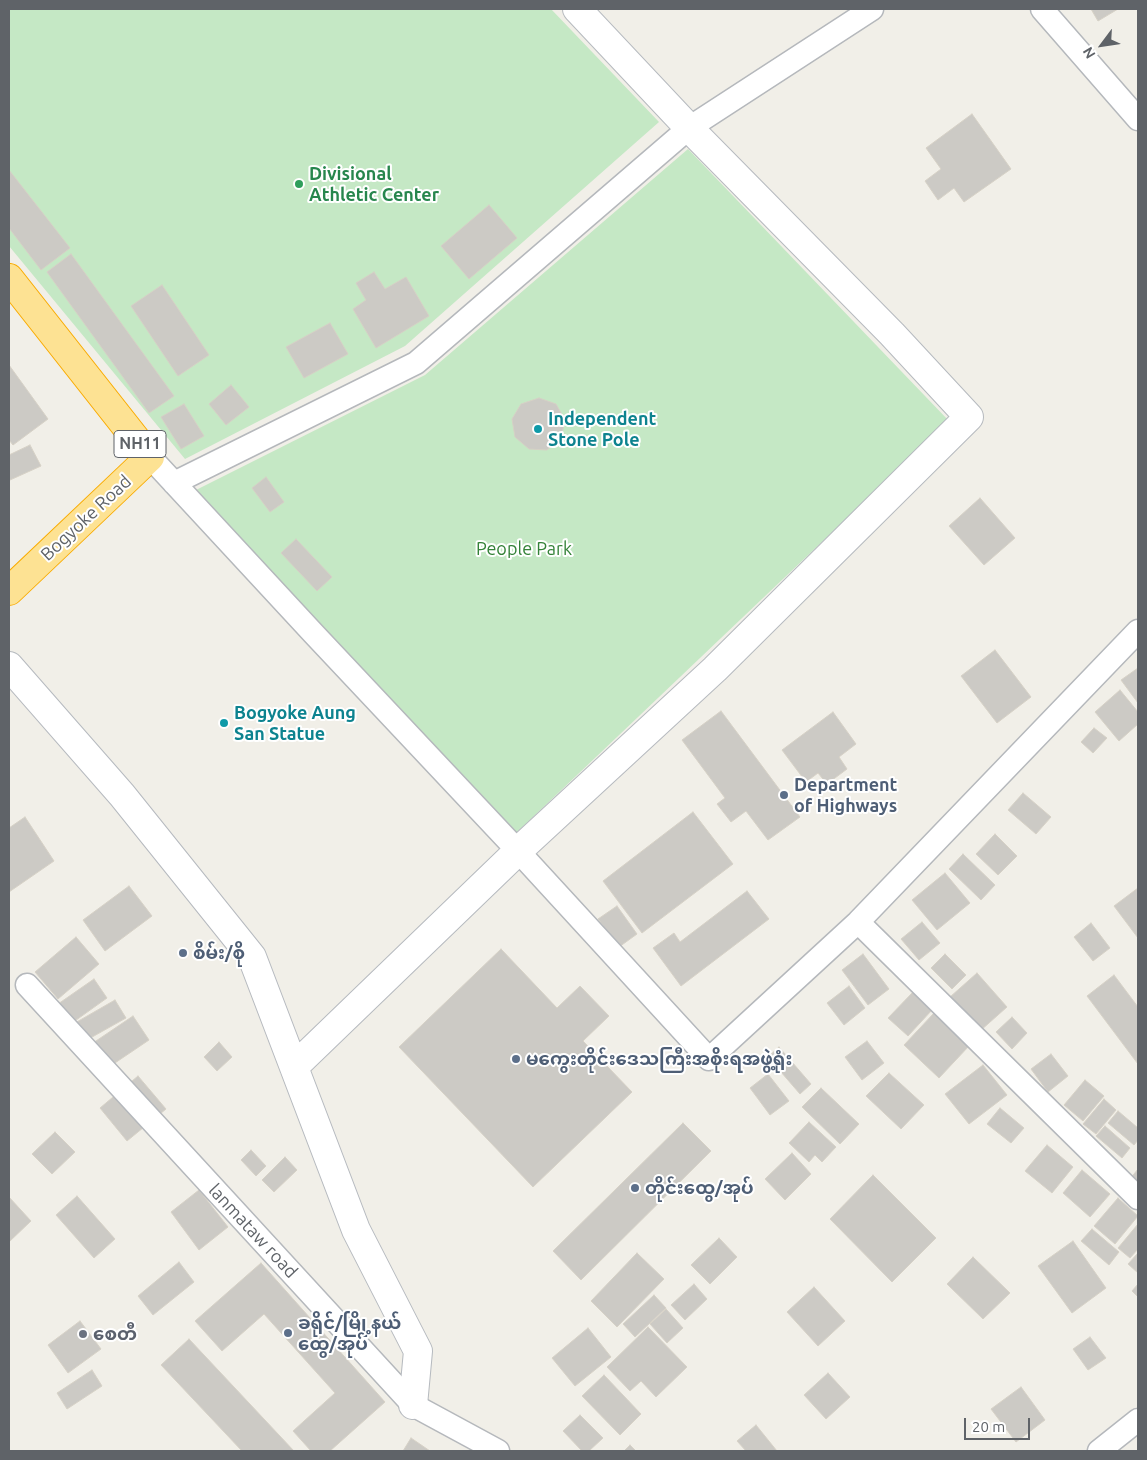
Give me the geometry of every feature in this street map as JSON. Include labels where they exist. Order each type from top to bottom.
[{"type":"highway","name":"NH11","points":[[9,278],[150,457]]},
{"type":"highway","name":"Bogyoke Road","points":[[9,591],[150,457]]},
{"type":"street","points":[[294,1067],[518,851],[715,669],[970,417],[892,334],[689,128],[577,9]]},
{"type":"street","points":[[174,483],[416,363],[689,128],[872,9]]},
{"type":"street","points":[[1042,9],[1138,119]]},
{"type":"street","points":[[150,457],[518,851],[709,1059],[858,922],[1138,631]]},
{"type":"street","points":[[9,666],[122,795],[252,957],[356,1230],[418,1351],[413,1405]]},
{"type":"street","points":[[858,922],[1138,1198]]},
{"type":"street","name":"lanmataw road","points":[[27,985],[413,1405],[498,1451]]},
{"type":"street","points":[[1099,1451],[1138,1420]]},
{"type":"green space","name":"Divisional Athletic Center","points":[[9,9],[551,9],[659,122],[405,346],[185,459],[9,246]]},
{"type":"green space","name":"People Park","points":[[688,149],[949,421],[513,836],[196,490],[425,375]]},
{"type":"building","points":[[1091,9],[1118,9],[1098,21]]},
{"type":"building","points":[[972,114],[1011,169],[964,202],[954,188],[938,200],[925,181],[941,169],[926,148]]},
{"type":"building","points":[[9,170],[70,248],[41,270],[9,228]]},
{"type":"building","points":[[489,205],[517,238],[469,279],[441,246]]},
{"type":"building","points":[[71,254],[174,396],[149,413],[47,272]]},
{"type":"building","points":[[374,272],[385,289],[406,277],[429,316],[376,348],[353,309],[366,300],[356,283]]},
{"type":"building","points":[[162,285],[209,355],[178,376],[131,306]]},
{"type":"building","points":[[330,323],[348,354],[304,378],[286,347]]},
{"type":"building","points":[[9,365],[48,419],[13,445],[9,440]]},
{"type":"building","points":[[231,385],[249,407],[226,425],[209,404]]},
{"type":"building","name":"Independent Stone Pole","points":[[539,398],[556,404],[565,420],[561,438],[547,450],[529,449],[515,437],[512,419],[521,404]]},
{"type":"building","points":[[184,404],[204,436],[181,449],[161,417]]},
{"type":"building","points":[[30,445],[41,466],[10,480],[9,455]]},
{"type":"building","points":[[266,477],[284,502],[270,512],[252,488]]},
{"type":"building","points":[[980,498],[1015,538],[984,565],[949,526]]},
{"type":"building","points":[[296,539],[332,577],[317,591],[281,553]]},
{"type":"building","points":[[995,650],[1031,697],[997,723],[961,676]]},
{"type":"building","points":[[1138,668],[1138,703],[1121,680]]},
{"type":"building","points":[[1120,690],[1138,712],[1138,724],[1119,741],[1095,712]]},
{"type":"building","points":[[721,711],[800,817],[768,840],[746,811],[731,822],[717,804],[725,798],[682,740]]},
{"type":"building","points":[[833,712],[856,744],[839,757],[847,769],[827,784],[818,773],[806,782],[782,750]]},
{"type":"building","points":[[1094,728],[1107,738],[1093,753],[1081,742]]},
{"type":"building","points":[[1023,793],[1051,817],[1036,834],[1008,810]]},
{"type":"building","points":[[693,812],[733,864],[642,933],[603,881]]},
{"type":"building","points":[[25,817],[54,861],[9,892],[9,828]]},
{"type":"building","points":[[995,834],[1017,856],[998,875],[976,854]]},
{"type":"building","points":[[963,854],[995,885],[981,900],[949,869]]},
{"type":"building","points":[[945,873],[970,903],[937,930],[912,900]]},
{"type":"building","points":[[129,886],[152,916],[105,951],[83,920]]},
{"type":"building","points":[[1138,888],[1138,938],[1114,906]]},
{"type":"building","points":[[747,891],[769,919],[681,986],[653,948],[674,933],[680,942]]},
{"type":"building","points":[[617,906],[637,934],[619,947],[598,919]]},
{"type":"building","points":[[922,922],[940,943],[919,960],[901,939]]},
{"type":"building","points":[[1091,923],[1110,948],[1093,961],[1074,937]]},
{"type":"building","points":[[76,937],[99,964],[58,999],[35,972]]},
{"type":"building","points":[[501,949],[557,1008],[580,986],[609,1016],[583,1041],[632,1092],[533,1187],[399,1047]]},
{"type":"building","points":[[863,954],[889,989],[868,1005],[842,970]]},
{"type":"building","points":[[945,954],[966,975],[952,989],[931,968]]},
{"type":"building","points":[[977,973],[1007,1007],[980,1031],[950,997]]},
{"type":"building","points":[[1114,975],[1138,1007],[1138,1064],[1087,996]]},
{"type":"building","points":[[94,979],[107,998],[72,1023],[58,1004]]},
{"type":"building","points":[[849,986],[865,1008],[844,1025],[827,1003]]},
{"type":"building","points":[[913,992],[932,1010],[908,1036],[888,1018]]},
{"type":"building","points":[[115,1000],[126,1018],[85,1041],[75,1023]]},
{"type":"building","points":[[934,1013],[969,1046],[939,1078],[904,1045]]},
{"type":"building","points":[[133,1016],[149,1040],[109,1067],[93,1043]]},
{"type":"building","points":[[1012,1017],[1027,1033],[1012,1049],[996,1032]]},
{"type":"building","points":[[867,1041],[884,1063],[862,1080],[845,1057]]},
{"type":"building","points":[[219,1042],[232,1057],[217,1071],[204,1057]]},
{"type":"building","points":[[779,1047],[811,1084],[800,1094],[768,1057]]},
{"type":"building","points":[[1051,1054],[1068,1076],[1048,1092],[1031,1069]]},
{"type":"building","points":[[983,1065],[1007,1095],[969,1124],[945,1094]]},
{"type":"building","points":[[889,1073],[924,1105],[901,1129],[866,1096]]},
{"type":"building","points":[[768,1074],[789,1101],[770,1115],[750,1088]]},
{"type":"building","points":[[138,1076],[166,1109],[127,1141],[100,1108]]},
{"type":"building","points":[[1085,1080],[1104,1096],[1083,1121],[1064,1105]]},
{"type":"building","points":[[821,1088],[859,1124],[840,1144],[802,1107]]},
{"type":"building","points":[[1104,1099],[1116,1110],[1096,1134],[1083,1124]]},
{"type":"building","points":[[1000,1108],[1024,1128],[1011,1143],[987,1124]]},
{"type":"building","points":[[1118,1111],[1138,1128],[1138,1140],[1134,1145],[1108,1123]]},
{"type":"building","points":[[809,1122],[836,1147],[822,1162],[815,1155],[809,1162],[789,1143]]},
{"type":"building","points":[[683,1123],[711,1151],[581,1280],[553,1251]]},
{"type":"building","points":[[1105,1126],[1130,1148],[1122,1158],[1096,1136]]},
{"type":"building","points":[[55,1132],[75,1152],[52,1174],[32,1154]]},
{"type":"building","points":[[1047,1145],[1073,1167],[1052,1193],[1025,1171]]},
{"type":"building","points":[[251,1150],[266,1166],[256,1176],[241,1160]]},
{"type":"building","points":[[792,1153],[811,1174],[785,1200],[765,1179]]},
{"type":"building","points":[[285,1157],[297,1170],[274,1192],[262,1180]]},
{"type":"building","points":[[1138,1169],[1138,1185],[1130,1179]]},
{"type":"building","points":[[1082,1170],[1110,1194],[1090,1217],[1063,1193]]},
{"type":"building","points":[[873,1175],[936,1238],[892,1282],[830,1219]]},
{"type":"building","points":[[199,1190],[228,1227],[199,1250],[171,1212]]},
{"type":"building","points":[[77,1196],[115,1239],[94,1258],[56,1215]]},
{"type":"building","points":[[9,1197],[31,1221],[9,1242]]},
{"type":"building","points":[[1118,1198],[1138,1216],[1115,1244],[1094,1226]]},
{"type":"building","points":[[1138,1224],[1138,1249],[1130,1258],[1118,1248]]},
{"type":"building","points":[[1092,1229],[1119,1252],[1109,1265],[1081,1241]]},
{"type":"building","points":[[719,1238],[737,1257],[710,1284],[691,1265]]},
{"type":"building","points":[[1073,1241],[1106,1288],[1072,1313],[1038,1266]]},
{"type":"building","points":[[637,1253],[664,1279],[617,1327],[591,1301]]},
{"type":"building","points":[[1138,1253],[1138,1273],[1128,1264]]},
{"type":"building","points":[[973,1257],[1010,1293],[983,1319],[947,1284]]},
{"type":"building","points":[[179,1262],[194,1282],[153,1315],[138,1296]]},
{"type":"building","points":[[261,1263],[385,1402],[330,1451],[311,1451],[293,1431],[335,1393],[264,1314],[222,1351],[195,1321]]},
{"type":"building","points":[[694,1284],[707,1299],[685,1320],[671,1305]]},
{"type":"building","points":[[1138,1284],[1138,1297],[1132,1291]]},
{"type":"building","points":[[814,1287],[845,1321],[818,1346],[787,1312]]},
{"type":"building","points":[[654,1295],[666,1308],[635,1337],[623,1324]]},
{"type":"building","points":[[666,1309],[683,1328],[667,1343],[650,1324]]},
{"type":"building","points":[[80,1321],[101,1349],[68,1373],[48,1345]]},
{"type":"building","points":[[648,1327],[687,1367],[656,1397],[641,1381],[630,1391],[607,1367]]},
{"type":"building","points":[[588,1328],[611,1357],[575,1386],[552,1358]]},
{"type":"building","points":[[1090,1337],[1106,1358],[1088,1370],[1073,1349]]},
{"type":"building","points":[[189,1339],[294,1451],[242,1451],[161,1365]]},
{"type":"building","points":[[92,1370],[102,1386],[67,1409],[57,1393]]},
{"type":"building","points":[[828,1373],[850,1397],[826,1419],[804,1395]]},
{"type":"building","points":[[604,1375],[641,1414],[620,1435],[582,1396]]},
{"type":"building","points":[[1021,1387],[1045,1420],[1016,1442],[991,1409]]},
{"type":"building","points":[[580,1415],[603,1438],[589,1451],[582,1451],[563,1431]]},
{"type":"building","points":[[756,1425],[777,1451],[746,1451],[737,1441]]},
{"type":"building","points":[[411,1438],[430,1451],[403,1451]]},
{"type":"building","points":[[630,1445],[636,1451],[624,1451]]},
{"type":"place","name":"Divisional Athletic Center","points":[[299,184]]},
{"type":"place","name":"Independent Stone Pole","points":[[538,429]]},
{"type":"place","name":"Bogyoke Aung San Statue","points":[[224,723]]},
{"type":"place","name":"Department of Highways","points":[[784,795]]},
{"type":"place","name":"စိမ်း/စို","points":[[183,953]]},
{"type":"place","name":"မကွေးတိုင်းဒေသကြီးအစိုးရအဖွဲ့ရုံး","points":[[516,1059]]},
{"type":"place","name":"တိုင်းထွေ/အုပ်","points":[[635,1188]]},
{"type":"place","name":"ခရိုင်/မြို့နယ် ထွေ/အုပ်","points":[[288,1333]]},
{"type":"place","name":"စေတီ","points":[[83,1334]]}]
